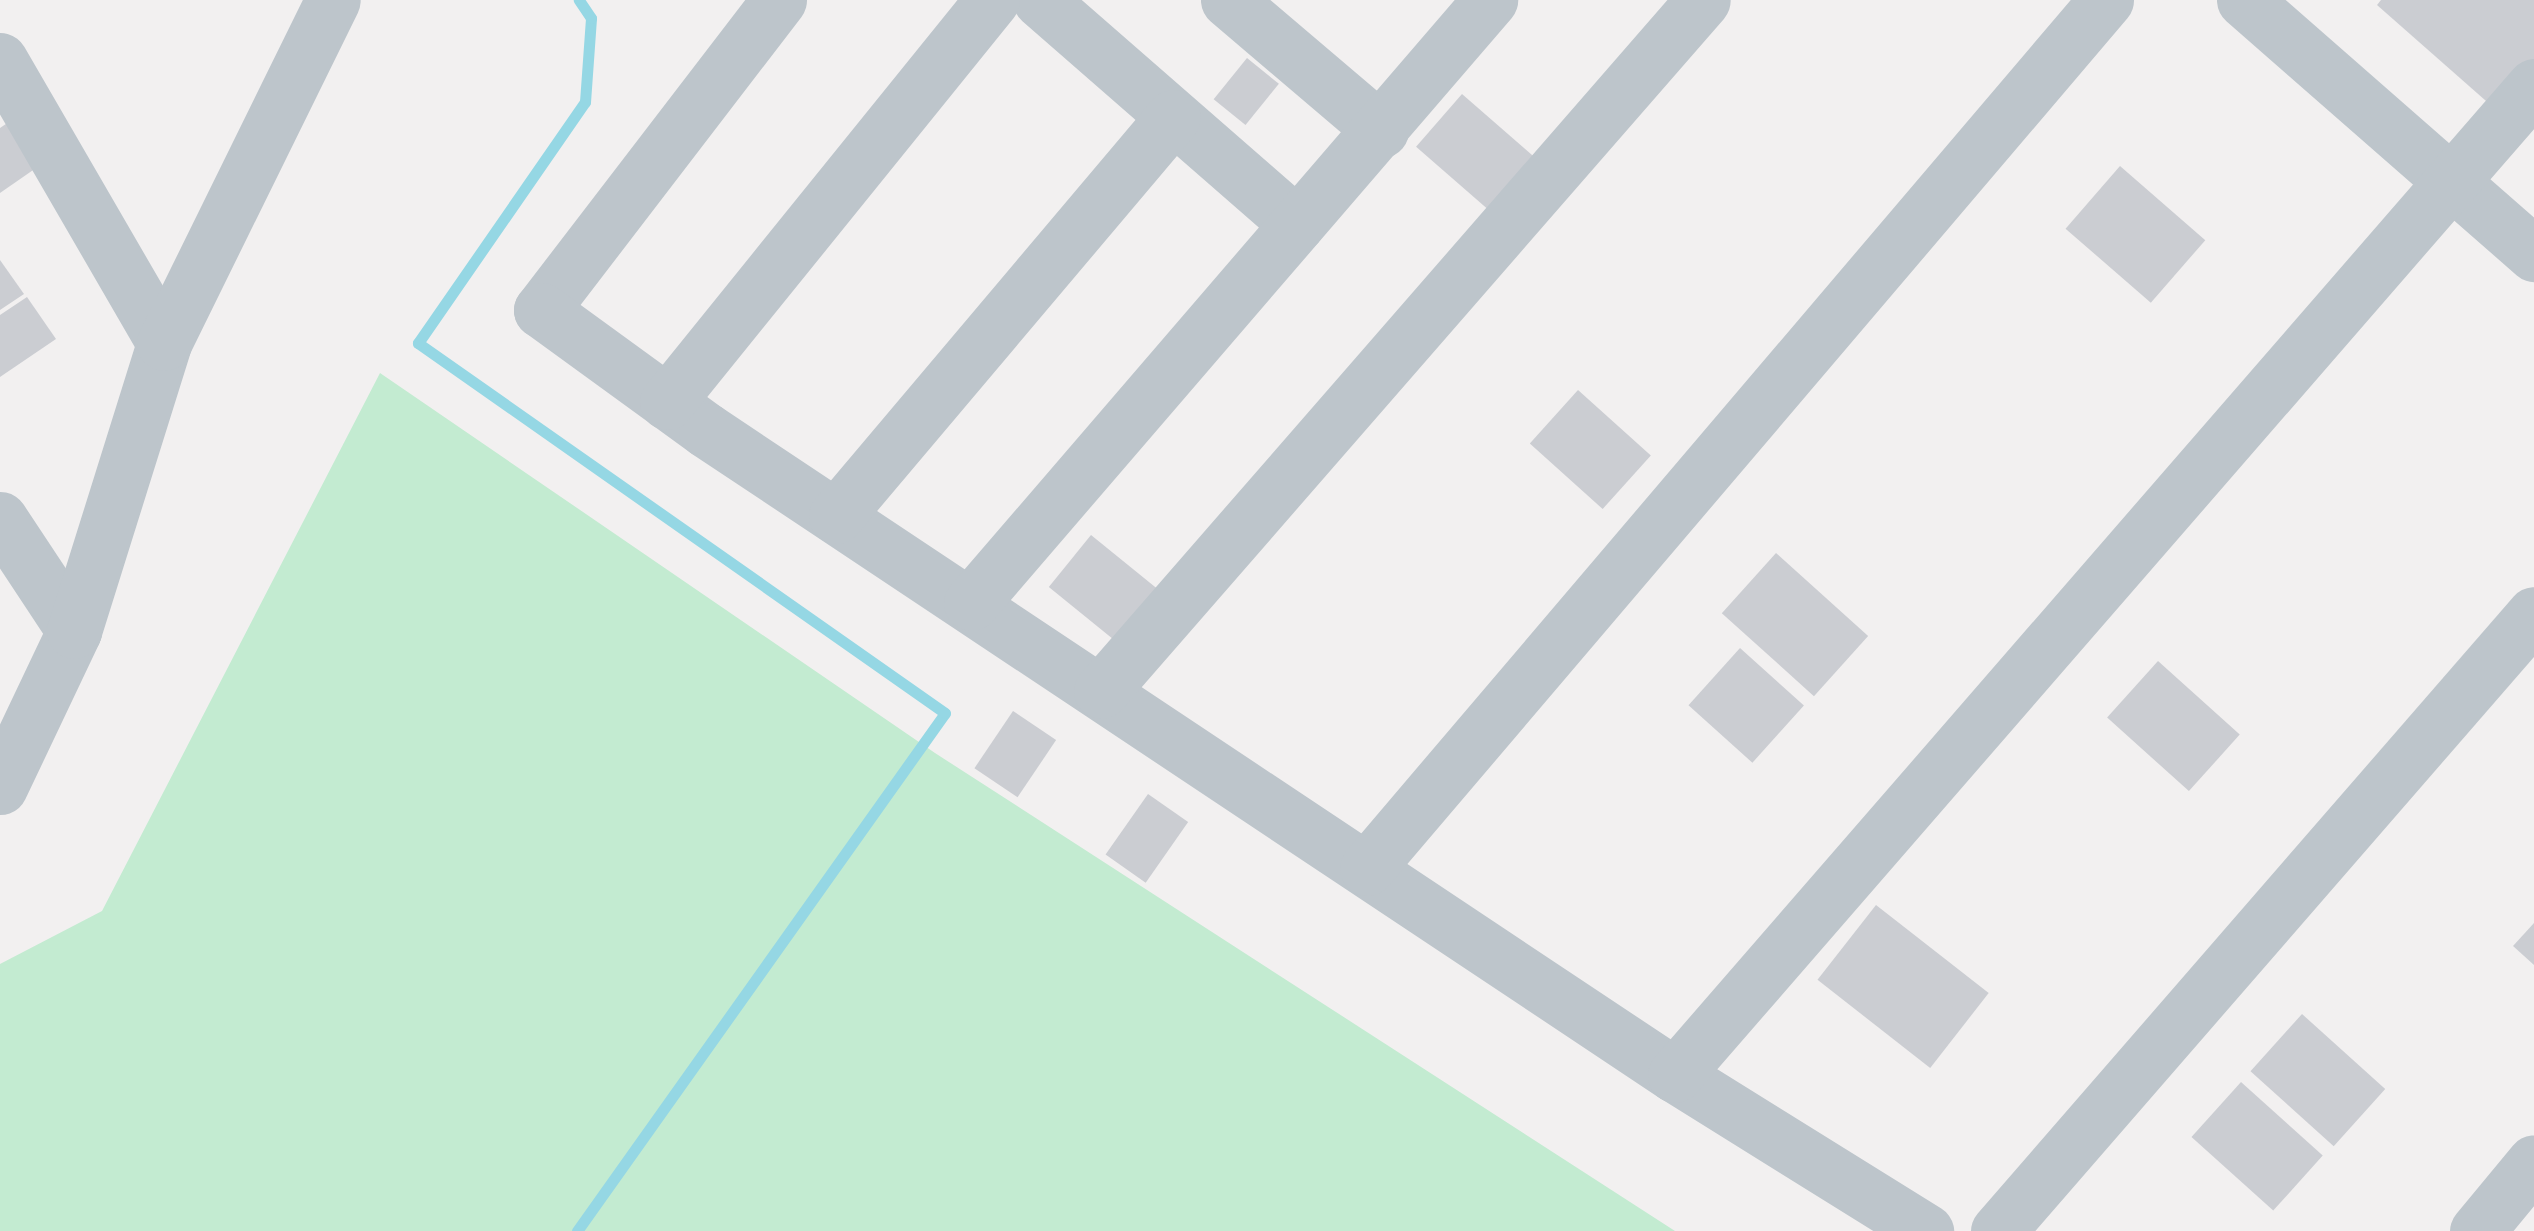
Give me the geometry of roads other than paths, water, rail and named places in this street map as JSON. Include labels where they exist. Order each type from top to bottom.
[{"type":"street","points":[[0,787],[74,631],[164,343],[333,0]]},
{"type":"street","points":[[667,402],[992,0]]},
{"type":"street","points":[[1040,0],[1296,224]]},
{"type":"street","points":[[1228,0],[1381,130]]},
{"type":"street","points":[[971,603],[1490,0]]},
{"type":"street","points":[[1100,691],[1703,0]]},
{"type":"street","points":[[1368,868],[2106,0]]},
{"type":"street","points":[[2244,0],[2534,254]]},
{"type":"street","points":[[764,5],[541,310],[667,402],[836,516],[1676,1075],[1926,1231]]},
{"type":"street","points":[[0,60],[164,343]]},
{"type":"street","points":[[1676,1075],[2534,86]]},
{"type":"street","points":[[836,516],[1173,117]]},
{"type":"street","points":[[0,519],[74,631]]},
{"type":"street","points":[[1998,1231],[2534,614]]},
{"type":"street","points":[[2477,1231],[2534,1162]]},
{"type":"waterway","points":[[577,1231],[945,713],[418,343],[585,102],[591,18],[579,0]]}]
